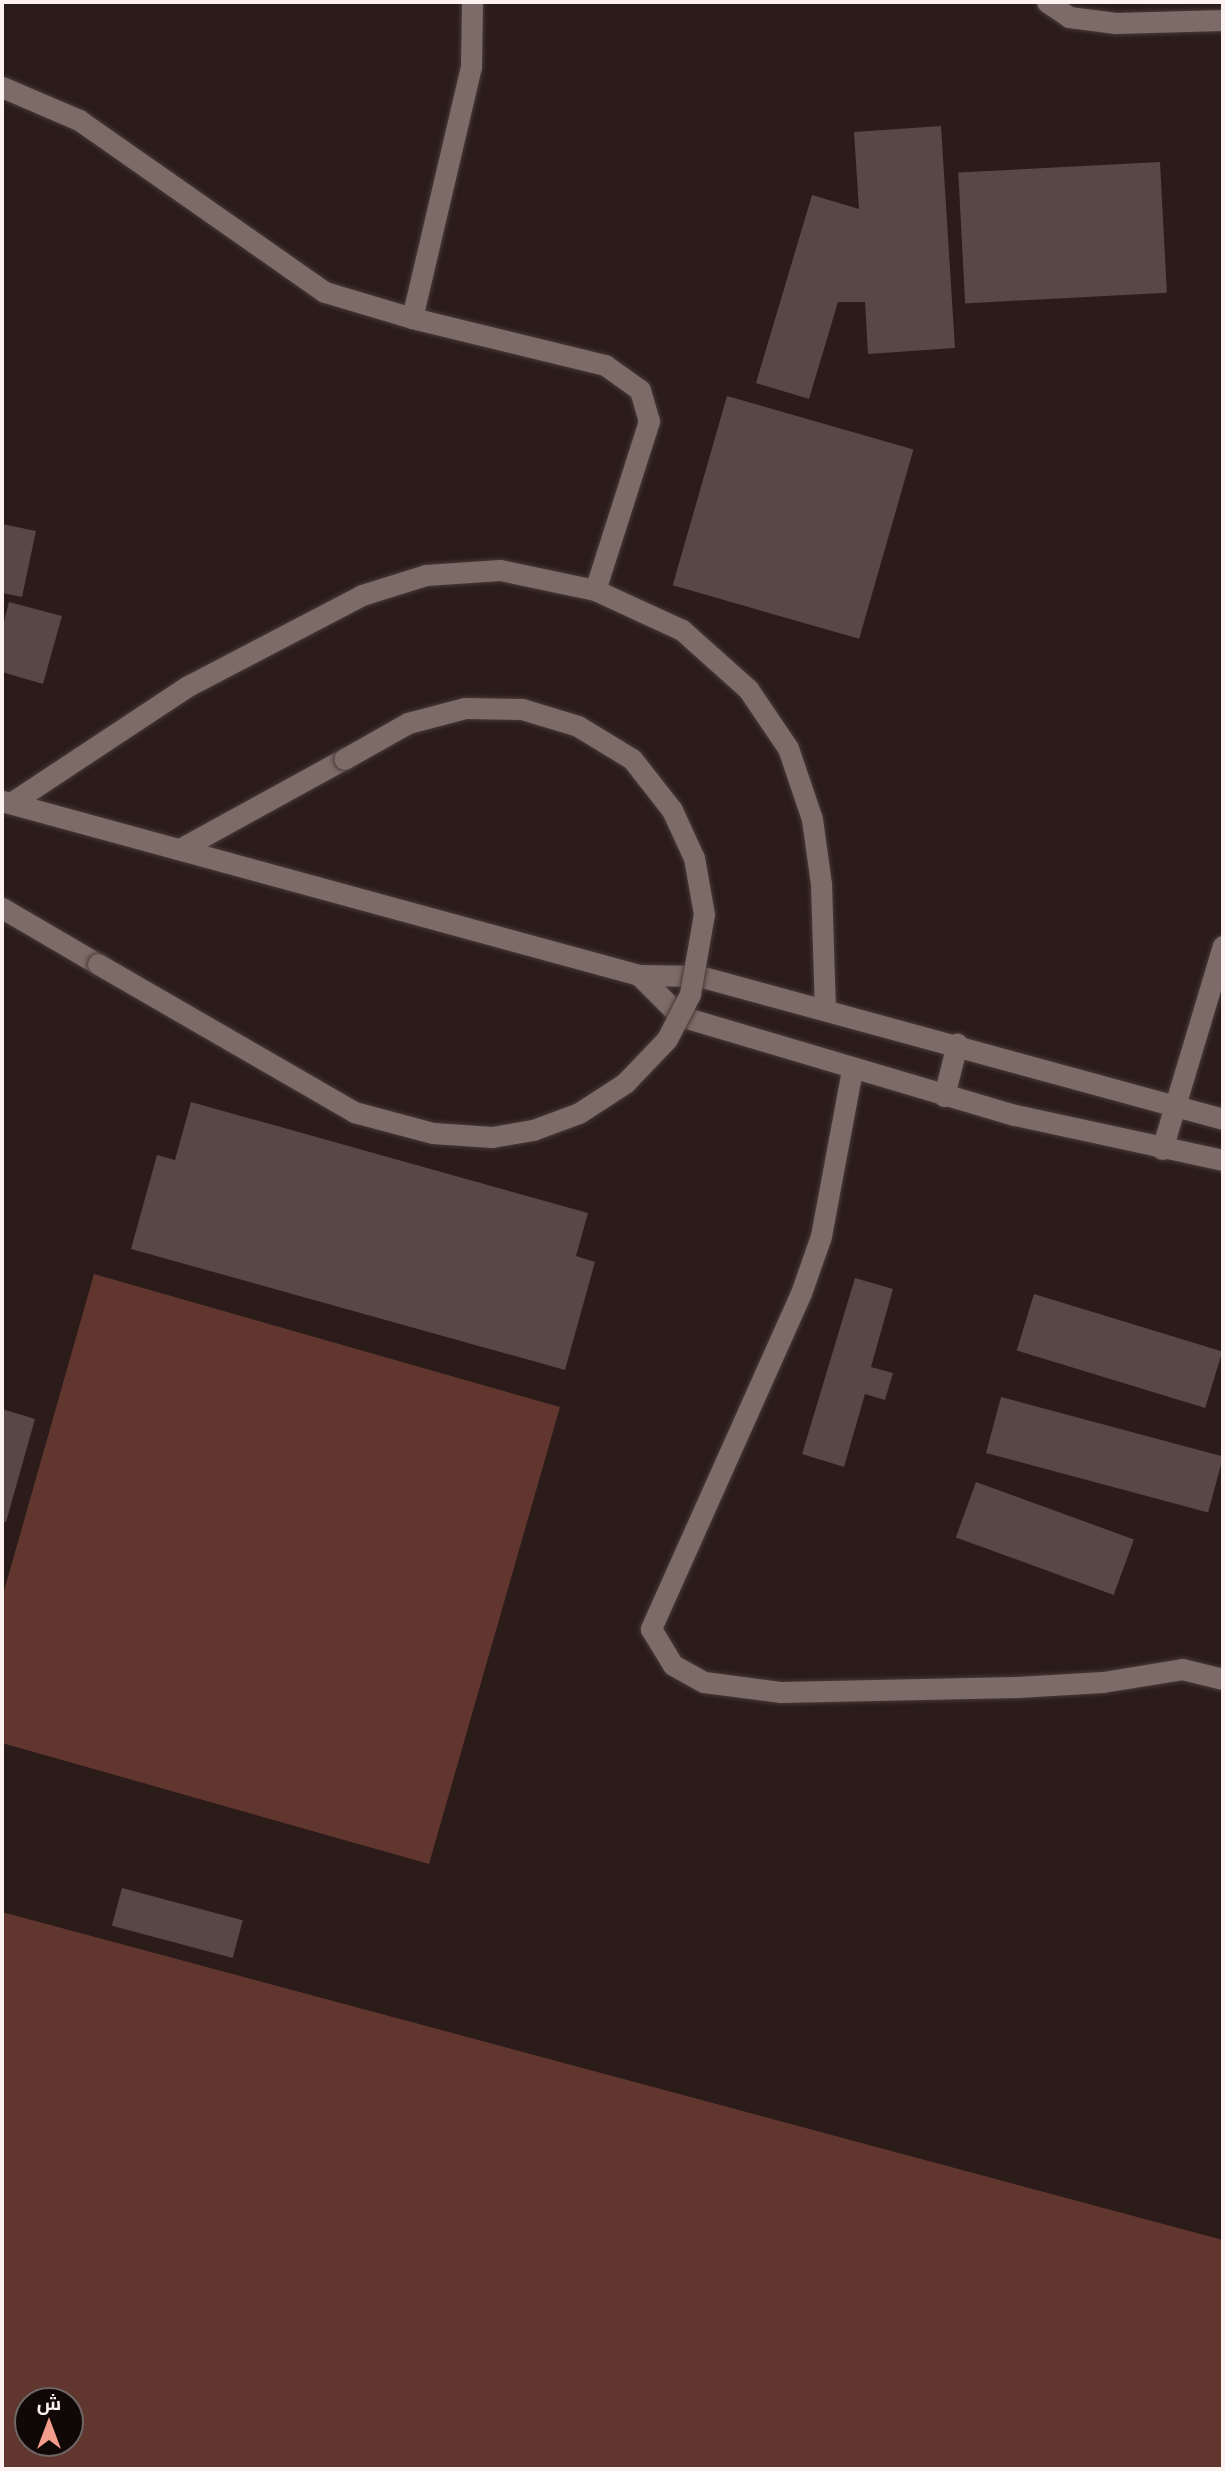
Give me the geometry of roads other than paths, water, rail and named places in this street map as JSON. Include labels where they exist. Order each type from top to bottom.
[{"type":"street","points":[[412,318],[471,67],[472,2]]},
{"type":"street","points":[[1047,2],[1069,16],[1116,23],[1223,20]]},
{"type":"street","points":[[2,87],[79,121],[325,292],[412,318],[605,365],[640,390],[649,421],[595,590]]},
{"type":"street","points":[[7,802],[188,686],[362,595],[426,575],[499,570],[595,590],[682,630],[748,689],[788,748],[812,819],[821,884],[825,1007]]},
{"type":"street","points":[[2,908],[354,1112],[433,1133],[492,1137],[533,1130],[579,1113],[625,1083],[667,1039],[690,994],[700,956],[704,914],[694,858],[672,810],[632,759],[578,726],[522,709],[465,708],[408,723],[180,849]]},
{"type":"street","points":[[7,802],[639,975],[699,976],[825,1007],[1223,1119]]},
{"type":"street","points":[[1162,1149],[1223,946]]},
{"type":"street","points":[[639,975],[680,1016],[944,1096],[1162,1149],[1223,1160]]},
{"type":"street","points":[[944,1096],[957,1044]]},
{"type":"street","points":[[852,1070],[821,1236],[801,1293],[651,1629],[673,1665],[704,1682],[780,1692],[1017,1687],[1103,1682],[1182,1669],[1223,1679]]}]
